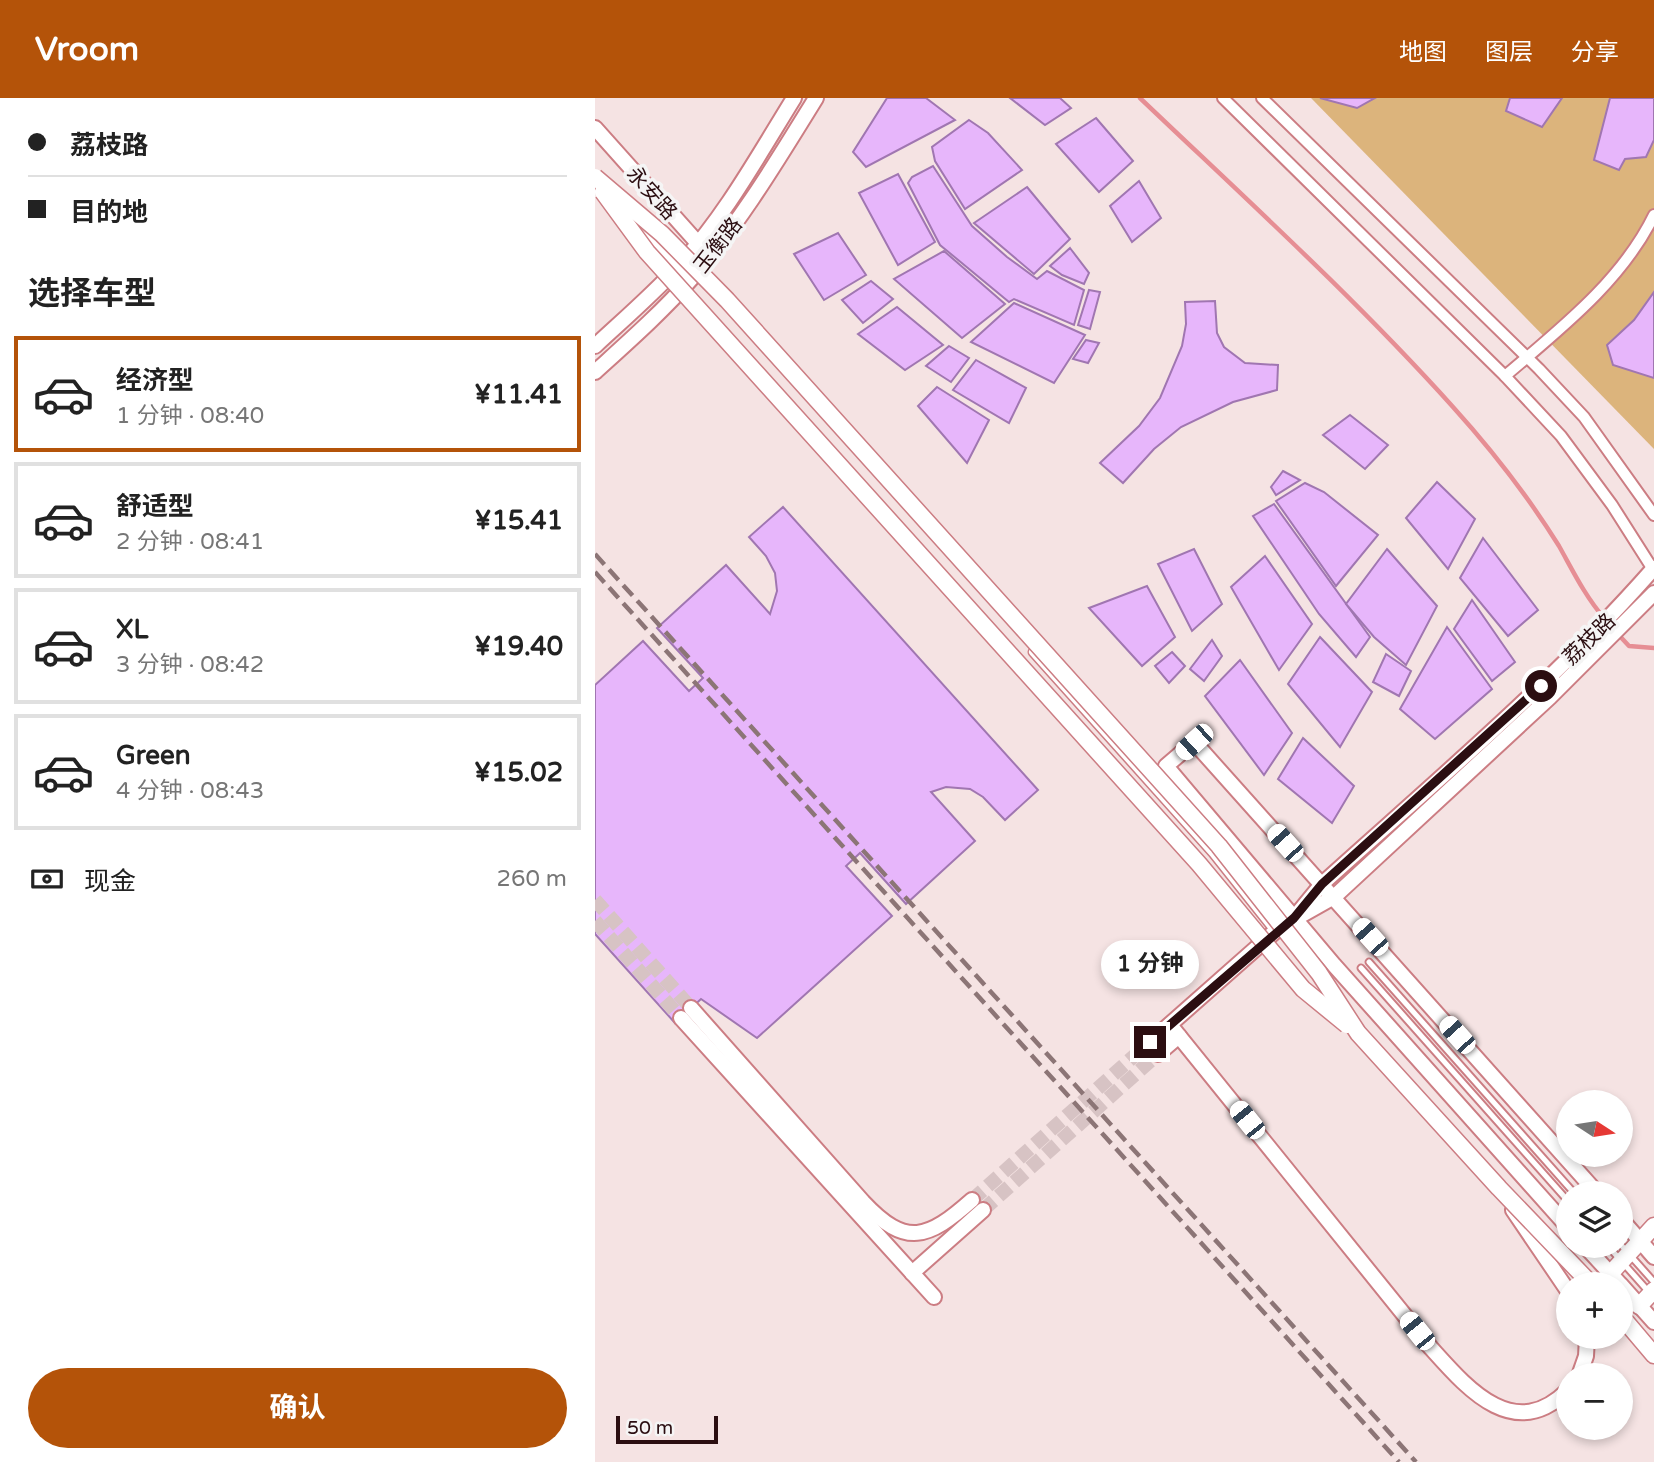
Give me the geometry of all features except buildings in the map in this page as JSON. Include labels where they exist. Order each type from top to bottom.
[{"type":"main road","points":[[595,177],[662,234],[727,300],[1219,846],[1319,973],[1358,1033]]},
{"type":"main road","points":[[595,177],[647,252],[1199,864],[1303,989],[1358,1033],[1580,1272]]},
{"type":"main road","points":[[1633,1246],[1654,1226]]},
{"type":"main road","points":[[1639,1306],[1653,1288]]},
{"type":"main road","points":[[1633,1326],[1654,1346]]},
{"type":"main road","points":[[1633,1330],[1654,1355]]},
{"type":"street","name":"玉衡路","points":[[595,346],[678,267],[698,243],[738,188],[793,98]]},
{"type":"street","name":"玉衡路","points":[[595,372],[710,256],[752,201],[816,98]]},
{"type":"street","points":[[1223,98],[1505,376],[1561,436],[1590,473],[1654,570]]},
{"type":"street","points":[[1262,98],[1527,357],[1584,417],[1654,515]]},
{"type":"street","name":"永安路","points":[[595,128],[710,256]]},
{"type":"street","name":"永安路","points":[[595,177],[678,267],[693,276]]},
{"type":"street","points":[[1505,376],[1605,284],[1630,255],[1654,215]]},
{"type":"street","points":[[693,276],[1204,843],[1275,931]]},
{"type":"street","name":"荔枝路","points":[[1294,918],[1334,897],[1625,612],[1654,570]]},
{"type":"street","name":"荔枝路","points":[[1625,612],[1654,593]]},
{"type":"street","name":"荔枝路","points":[[1294,918],[1322,884],[1546,691]]},
{"type":"street","points":[[1556,1213],[1294,918],[1166,766],[1194,742],[1586,1181]]},
{"type":"street","points":[[1154,1048],[1275,931],[1294,918]]},
{"type":"street","points":[[912,1273],[977,1205],[928,1232],[909,1234],[889,1228],[686,1013],[912,1273],[934,1297]]},
{"type":"street","points":[[1175,1030],[1403,1314],[1478,1397],[1493,1406],[1514,1411],[1535,1409],[1556,1400]]},
{"type":"street","points":[[1499,1188],[1556,1273]]},
{"type":"street","points":[[1633,1233],[1654,1256]]},
{"type":"street","points":[[1596,1258],[1609,1272]]},
{"type":"street","points":[[1633,1299],[1654,1322]]},
{"type":"lane","points":[[1369,962],[1563,1181]]},
{"type":"lane","points":[[1361,968],[1556,1187]]},
{"type":"lane","points":[[1627,1258],[1653,1288]]},
{"type":"lane","points":[[1627,1258],[1653,1288]]},
{"type":"shaded area","points":[[1311,98],[1654,98],[1654,449]]},
{"type":"waterway","points":[[1140,98],[1339,288],[1453,407],[1522,492],[1604,618]]},
{"type":"waterway","points":[[1616,632],[1629,646],[1654,648]]},
{"type":"tunnel","points":[[595,900],[691,1008]]},
{"type":"tunnel","points":[[595,921],[681,1018]]},
{"type":"tunnel","points":[[972,1200],[1150,1042]]},
{"type":"tunnel","points":[[983,1210],[1158,1054]]},
{"type":"railway","points":[[595,554],[1416,1462]]},
{"type":"railway","points":[[595,572],[1399,1462]]},
{"type":"route","points":[[1150,1042],[1279,928],[1294,918],[1322,884],[1541,686]]}]
